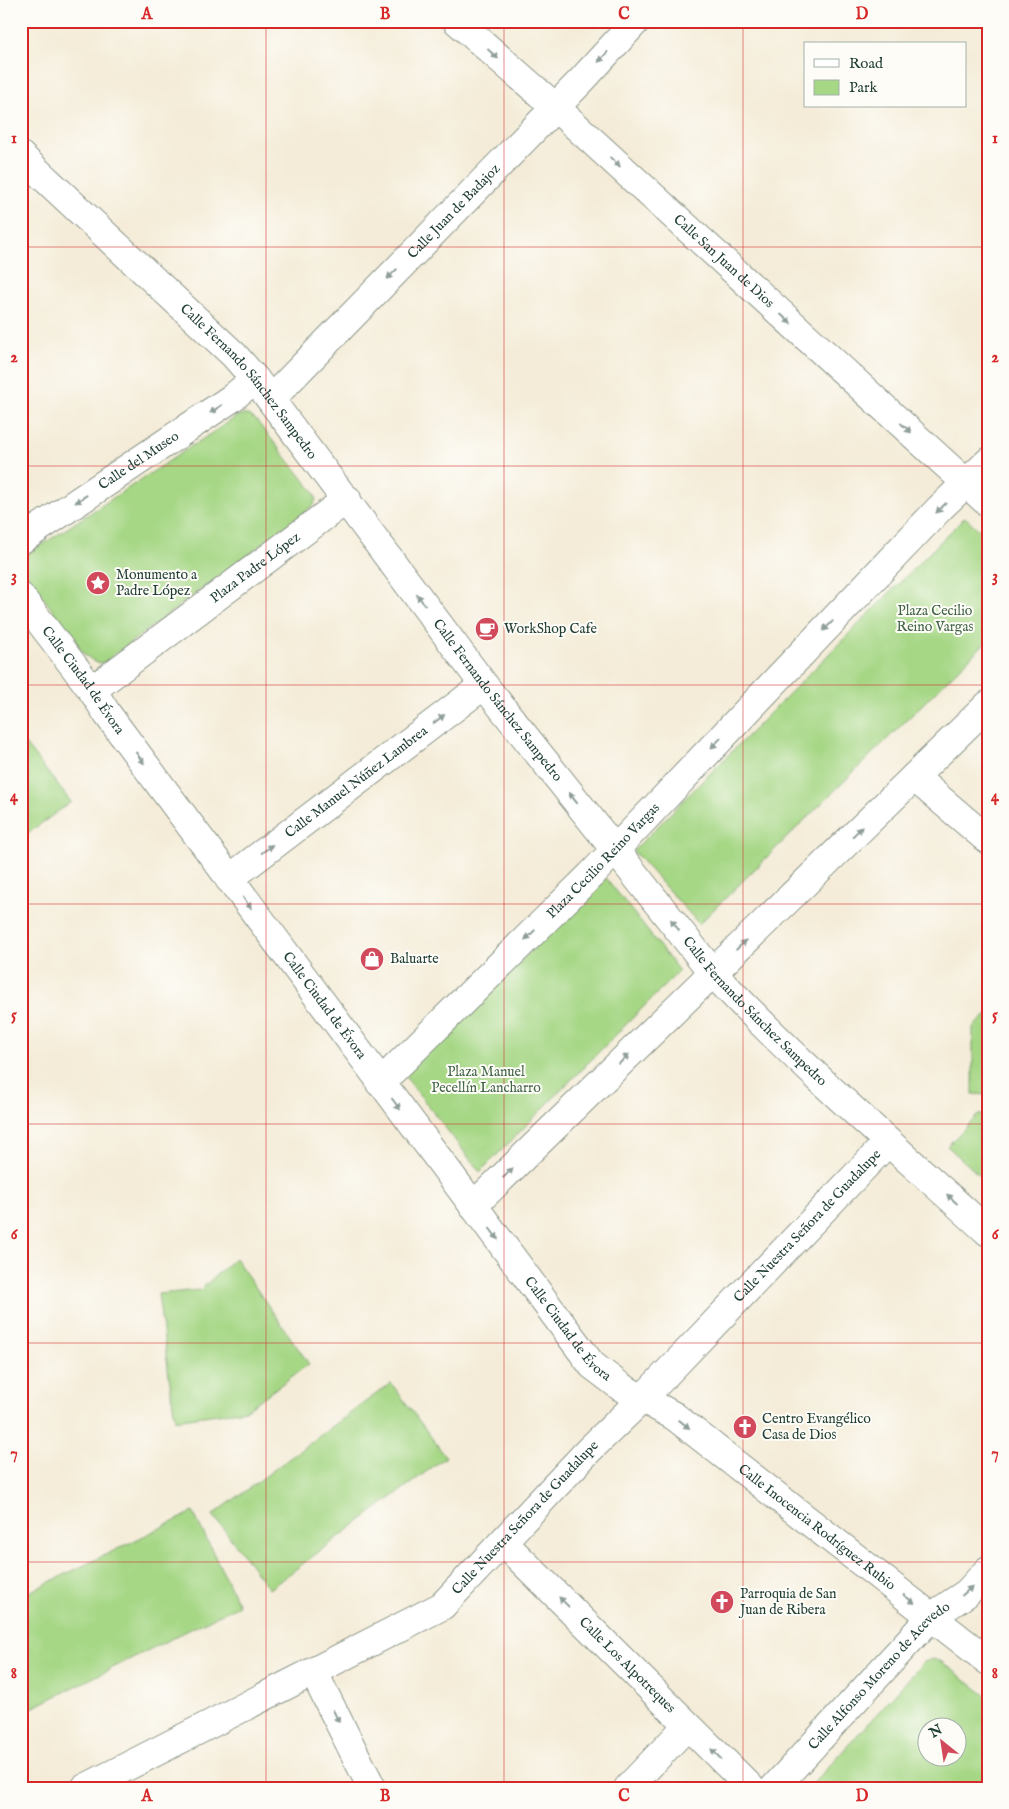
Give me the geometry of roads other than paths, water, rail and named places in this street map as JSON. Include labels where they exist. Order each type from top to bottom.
[{"type":"street","name":"Calle San Juan de Dios","points":[[457,21],[555,107],[988,503]]},
{"type":"street","name":"Calle Juan de Badajoz","points":[[262,389],[555,107],[636,21]]},
{"type":"street","name":"Calle Fernando Sánchez Sampedro","points":[[21,156],[234,355],[346,499],[484,685],[713,973],[738,1000],[888,1142],[988,1232]]},
{"type":"street","name":"Calle del Museo","points":[[21,540],[232,398],[262,389]]},
{"type":"street","name":"Plaza Cecilio Reino Vargas","points":[[380,1083],[614,850],[988,462]]},
{"type":"street","name":"Plaza Padre López","points":[[92,690],[346,499]]},
{"type":"street","name":"Calle Ciudad de Évora","points":[[21,597],[92,690],[108,715],[380,1083],[592,1365],[621,1387],[643,1398]]},
{"type":"street","name":"Calle Manuel Núñez Lambrea","points":[[229,879],[484,685]]},
{"type":"street","points":[[473,1206],[988,705]]},
{"type":"street","points":[[914,776],[988,840]]},
{"type":"street","name":"Calle Nuestra Señora de Guadalupe","points":[[85,1788],[442,1606],[589,1450],[643,1398],[888,1142]]},
{"type":"street","name":"Calle Inocencia Rodríguez Rubio","points":[[643,1398],[674,1416],[988,1661]]},
{"type":"street","name":"Calle Los Alpotreques","points":[[503,1542],[751,1788]]},
{"type":"street","name":"Calle Alfonso Moreno de Acevedo","points":[[774,1788],[931,1617],[967,1593],[988,1570]]},
{"type":"street","points":[[314,1672],[372,1788]]},
{"type":"street","points":[[628,1788],[687,1726]]},
{"type":"place","name":"Monumento a Padre López","points":[[98,583]]},
{"type":"place","name":"WorkShop Cafe","points":[[487,629]]},
{"type":"place","name":"Baluarte","points":[[372,959]]},
{"type":"place","name":"Centro Evangélico Casa de Dios","points":[[745,1427]]},
{"type":"place","name":"Parroquia de San Juan de Ribera","points":[[722,1602]]},
{"type":"park label","name":"Plaza Manuel Pecellín Lancharro","points":[[486,1080]]}]
